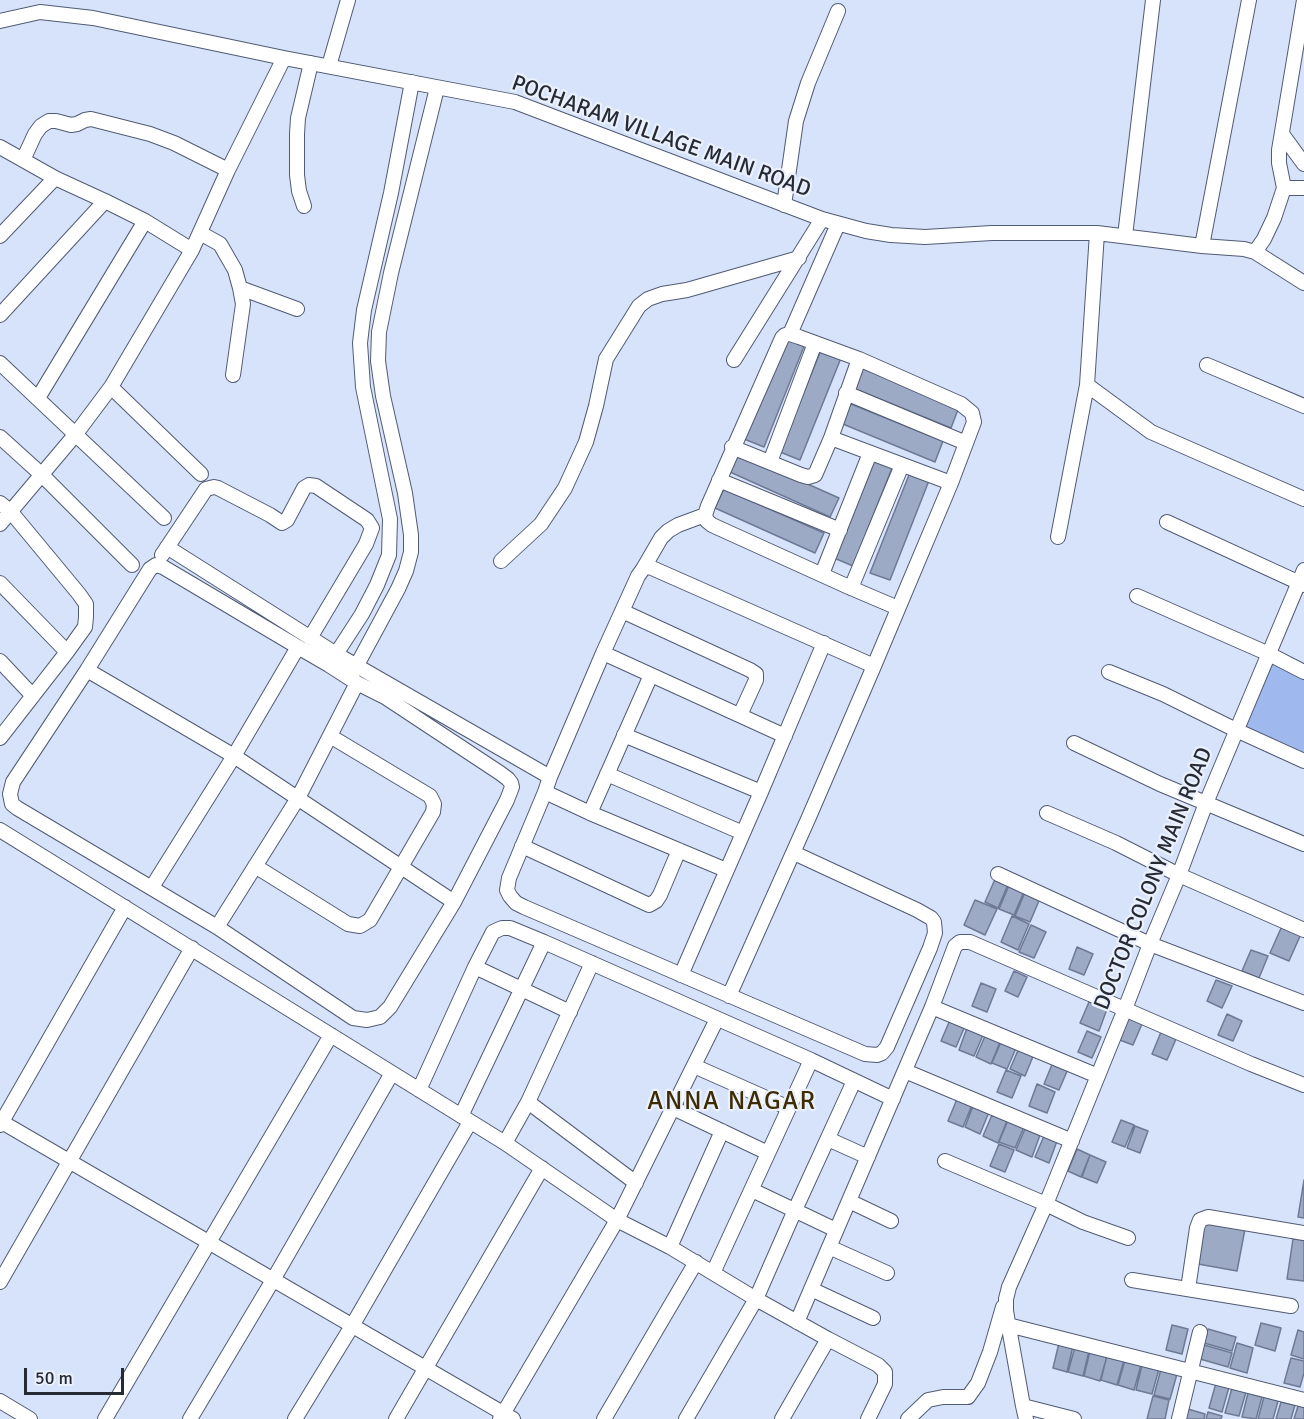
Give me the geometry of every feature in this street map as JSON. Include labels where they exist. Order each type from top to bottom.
[{"type":"street","points":[[329,66],[348,0]]},
{"type":"street","points":[[1125,236],[1153,0]]},
{"type":"street","points":[[1202,246],[1249,0]]},
{"type":"street","points":[[1255,252],[1274,218],[1284,188],[1279,150],[1304,0]]},
{"type":"street","points":[[784,205],[796,121],[808,83],[838,11]]},
{"type":"street","name":"POCHARAM VILLAGE MAIN ROAD","points":[[0,21],[40,12],[93,18],[284,58],[515,102],[822,219],[866,231],[925,237],[992,233],[1097,233],[1244,249],[1255,252],[1304,283]]},
{"type":"street","points":[[0,524],[5,507],[42,475],[111,387],[192,250],[228,170],[284,58]]},
{"type":"street","points":[[304,206],[297,175],[297,134],[298,118],[311,63]]},
{"type":"street","points":[[332,659],[367,604],[389,555],[390,519],[363,387],[360,343],[364,310],[391,193],[412,82]]},
{"type":"street","points":[[217,927],[298,798],[330,736],[354,675],[398,589],[411,552],[405,493],[383,396],[378,361],[379,332],[391,273],[437,88]]},
{"type":"street","points":[[22,160],[34,134],[49,121],[71,125],[91,119],[150,134],[228,170]]},
{"type":"street","points":[[1282,134],[1304,164]]},
{"type":"street","points":[[2,150],[145,221],[192,250]]},
{"type":"street","points":[[0,236],[55,178]]},
{"type":"street","points":[[1284,188],[1304,188]]},
{"type":"street","points":[[0,315],[105,201]]},
{"type":"street","points":[[734,360],[822,219]]},
{"type":"street","points":[[38,398],[145,221]]},
{"type":"street","points":[[790,334],[838,224]]},
{"type":"street","points":[[200,233],[220,244],[235,270],[240,288],[243,304],[233,375]]},
{"type":"street","points":[[1058,537],[1087,385],[1097,233]]},
{"type":"street","points":[[501,561],[541,524],[565,488],[586,442],[606,358],[639,306],[648,299],[662,294],[687,290],[799,258]]},
{"type":"street","points":[[240,288],[297,309]]},
{"type":"street","points":[[729,996],[794,853],[874,666],[951,483],[974,422],[972,413],[961,404],[859,359],[790,334],[785,335],[732,447],[705,515],[707,521],[898,608]]},
{"type":"street","points":[[770,462],[815,343]]},
{"type":"street","points":[[732,447],[801,475],[812,477],[817,472],[831,438],[859,359]]},
{"type":"street","points":[[1207,365],[1304,406]]},
{"type":"street","points":[[3,373],[38,398],[164,518]]},
{"type":"street","points":[[1087,385],[1151,432],[1304,499]]},
{"type":"street","points":[[111,387],[201,474]]},
{"type":"street","points":[[846,393],[966,443]]},
{"type":"street","points":[[0,437],[42,475],[132,565]]},
{"type":"street","points":[[831,438],[951,483]]},
{"type":"street","points":[[822,574],[870,453]]},
{"type":"street","points":[[851,588],[902,465]]},
{"type":"street","points":[[719,480],[840,530]]},
{"type":"street","points":[[167,547],[310,638],[332,659],[354,675],[500,772],[511,783],[512,787],[507,800],[454,902],[390,1008],[380,1017],[367,1020],[353,1018],[217,927],[17,808],[10,799],[13,782],[87,670],[150,568],[156,565],[167,547],[206,489],[218,488],[270,515],[282,524],[287,520],[304,488],[309,485],[316,486],[367,520],[372,528],[366,544],[310,638]]},
{"type":"street","points":[[0,737],[85,627],[86,616],[86,604],[5,507]]},
{"type":"street","points":[[705,515],[668,531],[638,576],[550,777],[508,878],[507,890],[516,903],[865,1054],[876,1056],[887,1047],[930,948],[935,933],[934,922],[917,910],[794,853]]},
{"type":"street","points":[[1167,522],[1302,579]]},
{"type":"street","points":[[156,565],[164,567],[298,647],[332,659]]},
{"type":"street","points":[[643,569],[651,568],[874,666]]},
{"type":"street","name":"DOCTOR COLONY MAIN ROAD","points":[[908,1419],[928,1400],[943,1397],[968,1397],[978,1383],[990,1352],[1009,1287],[1072,1141],[1236,730],[1302,579]]},
{"type":"street","points":[[0,583],[67,652]]},
{"type":"street","points":[[1137,596],[1269,654],[1304,672]]},
{"type":"street","points":[[622,611],[756,674],[756,680],[740,715]]},
{"type":"street","points":[[681,975],[824,643]]},
{"type":"street","points":[[152,887],[234,756],[298,647]]},
{"type":"street","points":[[603,653],[785,736]]},
{"type":"street","points":[[0,661],[33,696]]},
{"type":"street","points":[[87,670],[234,756],[454,902]]},
{"type":"street","points":[[1109,672],[1163,694],[1304,761]]},
{"type":"street","points":[[354,675],[550,777]]},
{"type":"street","points":[[590,813],[651,675]]},
{"type":"street","points":[[624,735],[761,792]]},
{"type":"street","points":[[255,866],[348,924],[360,926],[370,920],[433,812],[434,804],[430,796],[330,736]]},
{"type":"street","points":[[1074,742],[1160,784],[1304,844]]},
{"type":"street","points":[[607,774],[743,833]]},
{"type":"street","points":[[545,792],[726,870]]},
{"type":"street","points":[[1047,813],[1304,930]]},
{"type":"street","points":[[1,833],[392,1072],[505,1143],[617,1220],[670,1247],[756,1299],[878,1365],[885,1372],[885,1384],[868,1419]]},
{"type":"street","points":[[522,846],[649,905],[656,902],[660,895],[679,850]]},
{"type":"street","points":[[998,874],[1150,944],[1304,1003]]},
{"type":"street","points":[[124,907],[1,1123],[425,1368],[505,1417],[617,1220],[717,1019]]},
{"type":"street","points":[[419,1090],[493,932],[502,928],[510,928],[893,1099]]},
{"type":"street","points":[[295,1419],[352,1326],[465,1119],[544,942]]},
{"type":"street","points":[[797,1322],[932,1008],[955,946],[960,942],[970,942],[1304,1085]]},
{"type":"street","points":[[0,1282],[192,948]]},
{"type":"street","points":[[505,1143],[528,1102],[592,963]]},
{"type":"street","points":[[475,967],[570,1012]]},
{"type":"street","points":[[932,1008],[1098,1076]]},
{"type":"street","points":[[105,1419],[331,1035]]},
{"type":"street","points":[[713,1273],[810,1060]]},
{"type":"street","points":[[694,1066],[789,1108]]},
{"type":"street","points":[[904,1071],[1072,1141]]},
{"type":"street","points":[[190,1419],[273,1280],[392,1072]]},
{"type":"street","points":[[686,1419],[756,1299],[854,1081]]},
{"type":"street","points":[[528,1102],[636,1183]]},
{"type":"street","points":[[673,1108],[768,1153]]},
{"type":"street","points":[[670,1247],[722,1131]]},
{"type":"street","points":[[828,1139],[868,1157]]},
{"type":"street","points":[[945,1161],[1083,1222],[1128,1238]]},
{"type":"street","points":[[396,1419],[542,1168]]},
{"type":"street","points":[[752,1190],[836,1230]]},
{"type":"street","points":[[849,1201],[891,1221]]},
{"type":"street","points":[[1188,1289],[1200,1220],[1208,1217],[1304,1233]]},
{"type":"street","points":[[829,1247],[887,1273]]},
{"type":"street","points":[[604,1419],[696,1262]]},
{"type":"street","points":[[1132,1280],[1292,1306]]},
{"type":"street","points":[[811,1289],[873,1318]]},
{"type":"street","points":[[1006,1299],[1008,1325],[1024,1412],[1074,1419]]},
{"type":"street","points":[[1008,1325],[1304,1400]]},
{"type":"street","points":[[1179,1419],[1200,1332]]},
{"type":"street","points":[[782,1419],[828,1339]]},
{"type":"street","points":[[0,1401],[30,1419]]},
{"type":"shaded area","points":[[1270,663],[1304,678],[1304,754],[1243,725]]},
{"type":"building","points":[[785,336],[805,344],[764,447],[744,439]]},
{"type":"building","points":[[821,350],[841,358],[800,460],[780,452]]},
{"type":"building","points":[[861,368],[959,407],[951,428],[853,388]]},
{"type":"building","points":[[846,402],[943,441],[935,462],[838,422]]},
{"type":"building","points":[[738,453],[839,498],[830,517],[730,472]]},
{"type":"building","points":[[875,456],[894,463],[853,566],[834,558]]},
{"type":"building","points":[[911,470],[930,478],[890,580],[870,573]]},
{"type":"building","points":[[724,489],[824,533],[815,553],[715,508]]},
{"type":"building","points":[[996,877],[1009,882],[998,908],[985,902]]},
{"type":"building","points":[[1010,883],[1025,889],[1014,915],[999,909]]},
{"type":"building","points":[[1026,890],[1041,896],[1030,922],[1015,916]]},
{"type":"building","points":[[975,900],[997,909],[985,935],[964,925]]},
{"type":"building","points":[[1012,916],[1029,924],[1018,950],[1001,942]]},
{"type":"building","points":[[1031,925],[1046,932],[1034,958],[1019,952]]},
{"type":"building","points":[[1282,926],[1301,934],[1289,961],[1270,953]]},
{"type":"building","points":[[1077,947],[1093,954],[1084,975],[1069,969]]},
{"type":"building","points":[[1251,950],[1268,956],[1259,978],[1242,971]]},
{"type":"building","points":[[1014,971],[1027,977],[1018,997],[1005,991]]},
{"type":"building","points":[[1216,980],[1232,986],[1222,1008],[1207,1001]]},
{"type":"building","points":[[981,983],[996,989],[987,1012],[972,1006]]},
{"type":"building","points":[[1089,1002],[1107,1009],[1099,1031],[1080,1023]]},
{"type":"building","points":[[1227,1014],[1242,1021],[1233,1041],[1218,1035]]},
{"type":"building","points":[[1126,1017],[1142,1024],[1133,1045],[1117,1039]]},
{"type":"building","points":[[950,1020],[965,1026],[956,1047],[941,1041]]},
{"type":"building","points":[[967,1028],[983,1035],[974,1056],[959,1050]]},
{"type":"building","points":[[1087,1031],[1101,1037],[1092,1058],[1078,1052]]},
{"type":"building","points":[[1161,1032],[1176,1039],[1167,1060],[1152,1054]]},
{"type":"building","points":[[985,1036],[1000,1042],[991,1064],[976,1057]]},
{"type":"building","points":[[1001,1042],[1016,1048],[1007,1069],[992,1063]]},
{"type":"building","points":[[1019,1048],[1034,1054],[1025,1076],[1010,1069]]},
{"type":"building","points":[[1053,1062],[1068,1069],[1059,1090],[1044,1084]]},
{"type":"building","points":[[1006,1070],[1021,1076],[1012,1098],[997,1092]]},
{"type":"building","points":[[1037,1084],[1055,1092],[1047,1113],[1029,1106]]},
{"type":"building","points":[[957,1099],[972,1105],[963,1127],[948,1121]]},
{"type":"building","points":[[973,1106],[989,1112],[980,1134],[965,1127]]},
{"type":"building","points":[[992,1115],[1007,1121],[998,1143],[983,1136]]},
{"type":"building","points":[[1008,1120],[1024,1127],[1015,1148],[999,1142]]},
{"type":"building","points":[[1121,1120],[1134,1125],[1125,1147],[1112,1142]]},
{"type":"building","points":[[1135,1126],[1148,1131],[1140,1153],[1127,1148]]},
{"type":"building","points":[[1025,1129],[1040,1135],[1032,1157],[1016,1150]]},
{"type":"building","points":[[1044,1136],[1057,1141],[1049,1163],[1035,1157]]},
{"type":"building","points":[[999,1144],[1014,1150],[1005,1172],[990,1166]]},
{"type":"building","points":[[1077,1149],[1090,1155],[1081,1177],[1068,1171]]},
{"type":"building","points":[[1090,1155],[1106,1162],[1097,1183],[1082,1177]]},
{"type":"building","points":[[1304,1180],[1304,1218],[1298,1217]]},
{"type":"building","points":[[1205,1222],[1245,1229],[1237,1271],[1198,1264]]},
{"type":"building","points":[[1293,1239],[1304,1240],[1304,1281],[1287,1279]]},
{"type":"building","points":[[1261,1323],[1281,1328],[1275,1351],[1255,1345]]},
{"type":"building","points":[[1172,1325],[1188,1329],[1182,1354],[1166,1350]]},
{"type":"building","points":[[1208,1329],[1236,1337],[1232,1351],[1204,1343]]},
{"type":"building","points":[[1298,1330],[1304,1332],[1304,1359],[1291,1355]]},
{"type":"building","points":[[1059,1343],[1073,1346],[1067,1372],[1053,1368]]},
{"type":"building","points":[[1237,1343],[1253,1348],[1247,1373],[1230,1368]]},
{"type":"building","points":[[1204,1345],[1232,1353],[1228,1367],[1200,1359]]},
{"type":"building","points":[[1075,1347],[1089,1351],[1083,1376],[1068,1372]]},
{"type":"building","points":[[1090,1351],[1107,1356],[1100,1381],[1084,1376]]},
{"type":"building","points":[[1107,1355],[1124,1360],[1117,1385],[1101,1380]]},
{"type":"building","points":[[1291,1358],[1304,1361],[1304,1373],[1300,1387],[1284,1383]]},
{"type":"building","points":[[1125,1360],[1141,1365],[1134,1390],[1118,1385]]},
{"type":"building","points":[[1142,1365],[1159,1369],[1152,1394],[1136,1390]]},
{"type":"building","points":[[1161,1369],[1177,1374],[1170,1399],[1154,1395]]},
{"type":"building","points":[[1216,1383],[1229,1387],[1222,1412],[1209,1408]]},
{"type":"building","points":[[1232,1388],[1246,1392],[1239,1416],[1225,1413]]},
{"type":"building","points":[[1248,1393],[1262,1397],[1256,1419],[1242,1417]]},
{"type":"building","points":[[1153,1396],[1169,1400],[1165,1419],[1147,1419]]},
{"type":"building","points":[[1264,1397],[1278,1401],[1273,1419],[1258,1419]]},
{"type":"building","points":[[1281,1402],[1295,1405],[1291,1419],[1276,1419]]},
{"type":"building","points":[[1298,1406],[1304,1407],[1304,1419],[1294,1419]]},
{"type":"building","points":[[1188,1409],[1205,1414],[1204,1419],[1185,1419]]},
{"type":"building","points":[[1208,1412],[1222,1416],[1221,1419],[1206,1419]]},
{"type":"district","name":"ANNA NAGAR","points":[[732,1102]]}]
